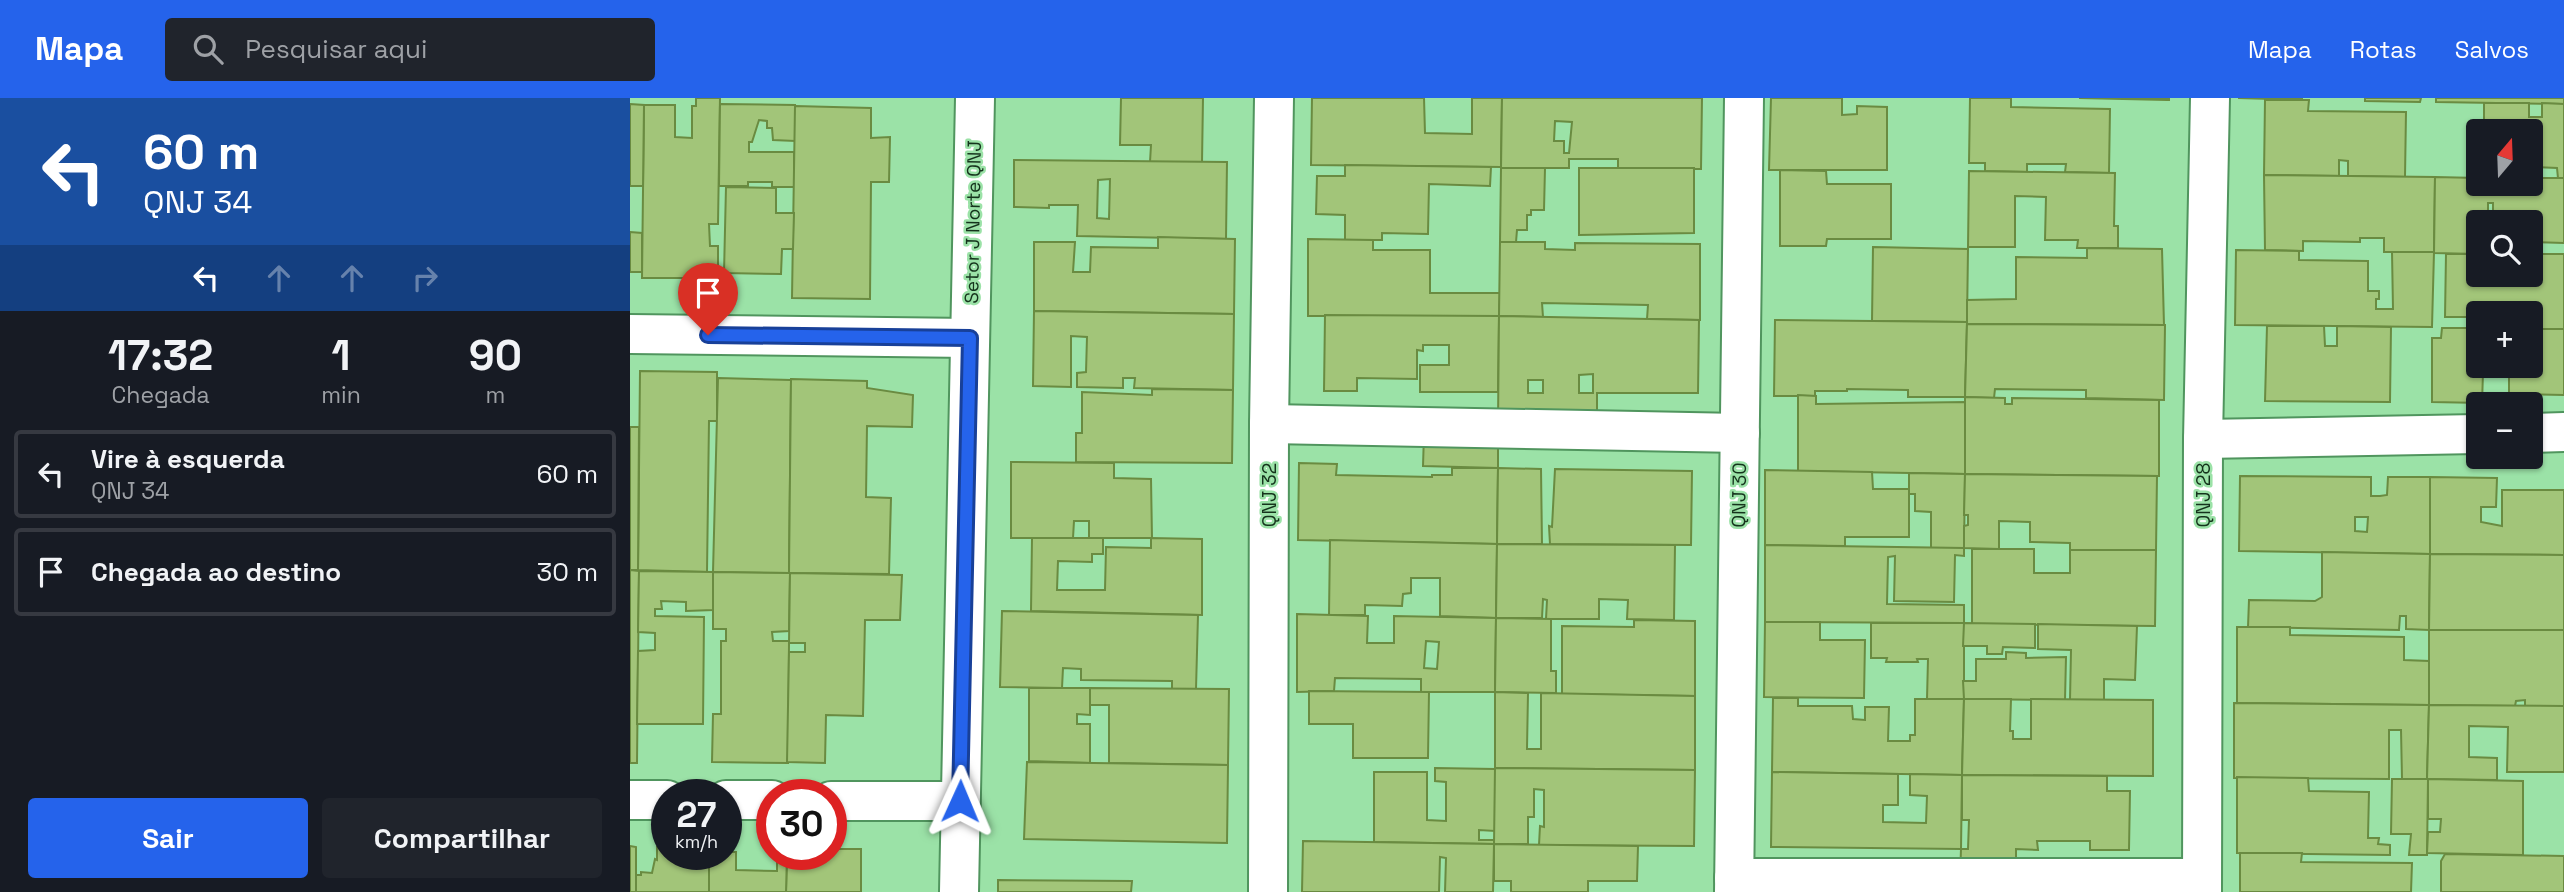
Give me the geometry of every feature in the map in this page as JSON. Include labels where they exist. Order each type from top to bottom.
[{"type":"street","name":"Setor J Norte QNJ","points":[[959,892],[975,98]]},
{"type":"street","name":"QNJ 32","points":[[1268,892],[1269,424],[1274,98]]},
{"type":"street","name":"QNJ 30","points":[[1734,885],[1744,98]]},
{"type":"street","name":"QNJ 28","points":[[2202,885],[2203,439],[2210,98]]},
{"type":"street","points":[[630,334],[970,338]]},
{"type":"street","points":[[1269,424],[1740,433]]},
{"type":"street","points":[[2543,433],[2564,432]]},
{"type":"street","points":[[2203,439],[2466,434]]},
{"type":"street","points":[[630,800],[651,800]]},
{"type":"street","points":[[847,801],[960,801]]},
{"type":"street","points":[[1734,885],[2038,878],[2202,885]]},
{"type":"building","points":[[696,98],[720,98],[718,224],[709,224],[710,246],[718,246],[718,278],[642,278],[644,105],[675,105],[675,137],[692,138],[692,106],[696,106]]},
{"type":"building","points":[[1121,98],[1203,98],[1202,162],[1150,162],[1151,145],[1120,145]]},
{"type":"building","points":[[1312,98],[1424,98],[1425,133],[1472,134],[1472,98],[1502,98],[1501,167],[1311,165]]},
{"type":"building","points":[[1502,98],[1702,98],[1701,169],[1618,169],[1618,159],[1569,159],[1569,168],[1501,168]],"holes":[[[1555,121],[1572,122],[1569,153],[1564,153],[1564,141],[1554,141]]]},
{"type":"building","points":[[1771,98],[1842,98],[1842,115],[1857,114],[1857,106],[1887,107],[1887,170],[1769,170]]},
{"type":"building","points":[[1970,98],[2011,98],[2011,107],[2110,109],[2109,173],[2065,172],[2066,164],[2027,164],[2027,172],[1985,171],[1985,163],[1969,163]]},
{"type":"building","points":[[2079,98],[2169,98],[2169,100],[2167,100]]},
{"type":"building","points":[[2238,98],[2302,98],[2302,100]]},
{"type":"building","points":[[2365,98],[2421,98],[2420,102],[2365,101]]},
{"type":"building","points":[[2436,98],[2564,98],[2564,104],[2436,102]]},
{"type":"building","points":[[2265,100],[2309,100],[2308,111],[2406,112],[2405,177],[2348,176],[2348,161],[2339,160],[2339,176],[2264,175]]},
{"type":"building","points":[[2484,103],[2529,103],[2529,117],[2542,117],[2542,103],[2564,104],[2564,178],[2558,178],[2557,168],[2543,167],[2543,119],[2484,119]]},
{"type":"building","points":[[630,104],[644,105],[643,186],[630,186]]},
{"type":"building","points":[[720,104],[795,105],[795,141],[773,140],[772,128],[767,128],[767,121],[759,120],[752,142],[749,142],[749,152],[794,152],[794,187],[772,187],[772,182],[748,182],[748,186],[719,186]]},
{"type":"building","points":[[795,106],[871,108],[871,138],[890,137],[889,182],[871,182],[870,299],[792,298]]},
{"type":"building","points":[[1014,160],[1227,162],[1226,239],[1077,236],[1078,205],[1014,207]],"holes":[[[1110,179],[1109,219],[1097,218],[1098,180]]]},
{"type":"building","points":[[1345,165],[1491,167],[1490,186],[1429,184],[1428,234],[1382,233],[1382,240],[1345,240],[1345,215],[1316,214],[1317,176],[1345,176]]},
{"type":"building","points":[[1501,168],[1545,168],[1544,210],[1531,210],[1531,215],[1527,215],[1527,230],[1517,230],[1516,242],[1500,242]]},
{"type":"building","points":[[1579,168],[1694,168],[1694,233],[1579,235]]},
{"type":"building","points":[[1780,170],[1826,171],[1827,184],[1891,184],[1891,239],[1827,239],[1826,246],[1780,246]]},
{"type":"building","points":[[1969,171],[2115,173],[2114,226],[2118,226],[2118,248],[2077,248],[2078,240],[2045,240],[2046,197],[2015,196],[2015,247],[1968,247]]},
{"type":"building","points":[[2264,175],[2435,177],[2434,252],[2384,252],[2384,238],[2360,238],[2360,242],[2303,241],[2303,251],[2265,250]]},
{"type":"building","points":[[2435,177],[2466,178],[2466,196],[2543,196],[2543,178],[2564,178],[2564,243],[2543,242],[2543,210],[2493,210],[2493,203],[2488,203],[2488,210],[2466,210],[2466,254],[2434,253]]},
{"type":"building","points":[[726,187],[776,188],[776,213],[794,213],[793,249],[782,249],[781,274],[724,273]]},
{"type":"building","points":[[630,232],[642,233],[642,272],[630,272]]},
{"type":"building","points":[[1158,237],[1235,239],[1234,314],[1034,311],[1034,242],[1075,242],[1073,272],[1090,272],[1091,247],[1158,248]]},
{"type":"building","points":[[1308,239],[1373,240],[1373,250],[1430,250],[1430,293],[1500,293],[1499,316],[1308,316]]},
{"type":"building","points":[[1500,242],[1545,242],[1545,249],[1575,250],[1575,243],[1700,244],[1700,320],[1647,319],[1648,305],[1542,303],[1543,317],[1499,316]]},
{"type":"building","points":[[1873,247],[1968,249],[1967,322],[1872,321]]},
{"type":"building","points":[[2087,248],[2162,249],[2164,325],[1967,324],[1967,300],[2016,299],[2016,257],[2087,258]]},
{"type":"building","points":[[2236,250],[2299,251],[2299,260],[2368,261],[2368,291],[2379,291],[2376,309],[2393,309],[2392,252],[2434,252],[2432,327],[2235,325]]},
{"type":"building","points":[[2446,254],[2466,254],[2466,287],[2543,287],[2543,254],[2564,254],[2564,329],[2543,329],[2543,301],[2466,301],[2466,317],[2445,317]]},
{"type":"building","points":[[1034,311],[1234,314],[1233,390],[1134,388],[1135,378],[1123,378],[1123,388],[1077,387],[1077,373],[1086,372],[1087,337],[1071,336],[1071,387],[1033,386]]},
{"type":"building","points":[[1325,315],[1499,316],[1498,392],[1420,392],[1420,365],[1449,365],[1449,345],[1423,345],[1423,351],[1417,350],[1417,379],[1357,378],[1357,391],[1324,391]]},
{"type":"building","points":[[1499,316],[1699,320],[1698,393],[1597,393],[1597,423],[1498,423]],"holes":[[[1593,374],[1593,393],[1579,393],[1579,375]],[[1528,380],[1543,380],[1543,393],[1528,393]]]},
{"type":"building","points":[[1775,320],[1967,322],[1965,397],[1908,397],[1908,390],[1847,389],[1815,391],[1815,396],[1774,396]]},
{"type":"building","points":[[1967,324],[2165,325],[2164,400],[2086,398],[2086,390],[1995,389],[1994,398],[1965,397]]},
{"type":"building","points":[[2267,326],[2324,326],[2325,346],[2337,346],[2337,326],[2391,327],[2390,402],[2265,401]]},
{"type":"building","points":[[2442,328],[2466,328],[2466,378],[2483,378],[2482,392],[2466,392],[2466,403],[2432,402],[2432,338],[2441,338]]},
{"type":"building","points":[[2543,329],[2564,329],[2564,395],[2509,392],[2509,378],[2543,378]]},
{"type":"building","points":[[640,371],[717,372],[717,421],[709,421],[707,572],[638,570]]},
{"type":"building","points":[[718,378],[791,380],[789,573],[713,572]]},
{"type":"building","points":[[791,379],[867,381],[867,388],[913,395],[912,427],[867,426],[866,497],[891,498],[889,574],[789,573]]},
{"type":"building","points":[[1152,389],[1233,390],[1232,463],[1076,462],[1076,433],[1082,433],[1082,392],[1152,395]]},
{"type":"building","points":[[1798,395],[1816,396],[1816,404],[1966,402],[1965,474],[1798,471]]},
{"type":"building","points":[[1965,397],[2005,398],[2005,404],[2012,404],[2012,398],[2159,400],[2159,476],[1965,474]]},
{"type":"building","points":[[630,427],[639,427],[638,570],[630,570]]},
{"type":"building","points":[[1424,434],[1498,437],[1498,468],[1423,466]]},
{"type":"building","points":[[1011,462],[1114,463],[1114,478],[1151,479],[1152,538],[1089,538],[1089,521],[1074,521],[1073,538],[1011,538]]},
{"type":"building","points":[[1299,463],[1337,464],[1336,475],[1432,477],[1452,475],[1452,468],[1498,468],[1497,544],[1298,540]]},
{"type":"building","points":[[1498,468],[1541,469],[1542,544],[1497,544]]},
{"type":"building","points":[[1555,469],[1692,471],[1691,545],[1550,544],[1549,526],[1552,527]]},
{"type":"building","points":[[1765,470],[1872,472],[1873,489],[1909,489],[1909,537],[1845,537],[1845,546],[1765,545]]},
{"type":"building","points":[[1909,473],[1965,474],[1964,548],[1931,548],[1931,512],[1915,511],[1915,494],[1909,494]]},
{"type":"building","points":[[1965,474],[2157,476],[2156,551],[2070,550],[2070,543],[2030,542],[2030,522],[1999,521],[1999,549],[1964,548],[1964,526],[1968,525],[1968,515],[1964,515]]},
{"type":"building","points":[[2240,476],[2371,477],[2371,496],[2387,495],[2388,477],[2430,477],[2430,554],[2239,551]],"holes":[[[2355,517],[2368,517],[2367,532],[2355,531]]]},
{"type":"building","points":[[2430,477],[2497,478],[2496,507],[2481,507],[2481,522],[2502,526],[2502,490],[2564,490],[2564,555],[2430,554]]},
{"type":"building","points":[[1032,538],[1103,538],[1103,554],[1092,554],[1092,562],[1058,561],[1057,590],[1105,590],[1106,547],[1151,548],[1151,538],[1202,539],[1202,615],[1031,611]]},
{"type":"building","points":[[1330,540],[1497,544],[1496,618],[1440,616],[1440,578],[1411,578],[1411,593],[1403,594],[1402,606],[1365,605],[1365,615],[1329,615]]},
{"type":"building","points":[[1497,544],[1675,545],[1674,620],[1627,619],[1628,600],[1599,599],[1599,619],[1546,619],[1547,600],[1543,599],[1542,618],[1496,618]]},
{"type":"building","points":[[1765,545],[1964,548],[1964,556],[1955,555],[1954,602],[1894,601],[1895,556],[1888,557],[1887,604],[1964,605],[1964,623],[1765,622]]},
{"type":"building","points":[[1972,549],[2034,549],[2034,573],[2070,573],[2070,550],[2156,550],[2155,626],[1972,624]]},
{"type":"building","points":[[2322,552],[2430,554],[2429,630],[2406,629],[2406,616],[2400,616],[2399,630],[2248,627],[2249,600],[2315,601],[2322,597]]},
{"type":"building","points":[[2430,554],[2564,555],[2564,630],[2429,630]]},
{"type":"building","points":[[630,570],[639,571],[637,763],[630,763]]},
{"type":"building","points":[[639,571],[713,572],[713,610],[686,611],[686,602],[661,601],[662,609],[655,609],[655,616],[704,617],[703,724],[637,724],[638,651],[655,650],[655,633],[638,632]]},
{"type":"building","points":[[713,572],[790,573],[789,631],[772,632],[773,641],[789,641],[788,763],[712,762],[713,714],[721,714],[721,641],[726,641],[726,629],[713,629]]},
{"type":"building","points":[[790,573],[902,575],[900,620],[865,620],[863,716],[826,715],[825,763],[787,762],[789,652],[805,652],[805,643],[789,643]]},
{"type":"building","points":[[1002,611],[1198,615],[1196,689],[1172,689],[1172,681],[1081,680],[1081,669],[1063,668],[1062,688],[1000,687]]},
{"type":"building","points":[[1297,614],[1368,616],[1367,643],[1394,643],[1394,616],[1496,618],[1495,692],[1421,692],[1421,679],[1335,678],[1334,691],[1297,692]],"holes":[[[1426,641],[1439,642],[1437,669],[1424,668]]]},
{"type":"building","points":[[1496,618],[1551,619],[1551,671],[1556,671],[1556,693],[1495,692]]},
{"type":"building","points":[[1634,620],[1695,621],[1695,696],[1562,694],[1562,626],[1634,627]]},
{"type":"building","points":[[1765,622],[1820,622],[1820,640],[1865,640],[1864,698],[1764,697]]},
{"type":"building","points":[[1871,623],[1964,623],[1964,699],[1927,699],[1928,659],[1917,659],[1918,662],[1886,662],[1887,658],[1871,658]]},
{"type":"building","points":[[1964,623],[2035,624],[2035,648],[2003,647],[2002,654],[1987,654],[1987,646],[1963,646]]},
{"type":"building","points":[[2038,624],[2137,626],[2135,680],[2104,679],[2104,700],[2070,700],[2071,650],[2038,649]]},
{"type":"building","points":[[2237,627],[2290,627],[2290,635],[2404,637],[2404,660],[2429,661],[2429,705],[2237,703]]},
{"type":"building","points":[[2429,630],[2564,630],[2564,706],[2525,706],[2525,700],[2516,701],[2515,706],[2429,705]]},
{"type":"building","points":[[2006,652],[2026,653],[2026,658],[2066,657],[2065,700],[1964,699],[1963,681],[1976,681],[1976,659],[2006,659]]},
{"type":"building","points":[[1029,688],[1090,688],[1090,715],[1077,714],[1077,724],[1090,724],[1090,763],[1029,761]]},
{"type":"building","points":[[1090,688],[1229,689],[1228,765],[1109,763],[1109,705],[1090,705]]},
{"type":"building","points":[[1309,691],[1429,692],[1428,758],[1353,758],[1353,724],[1309,724]]},
{"type":"building","points":[[1495,692],[1528,693],[1527,749],[1541,749],[1541,693],[1695,696],[1695,770],[1495,768]]},
{"type":"building","points":[[1773,698],[1798,698],[1798,706],[1852,706],[1853,719],[1865,720],[1865,707],[1889,707],[1888,741],[1910,741],[1910,735],[1915,735],[1915,699],[1964,699],[1962,775],[1772,772]]},
{"type":"building","points":[[1964,699],[2011,699],[2010,731],[2013,731],[2013,739],[2031,739],[2031,699],[2153,700],[2153,776],[1962,775]]},
{"type":"building","points":[[2234,703],[2429,705],[2427,779],[2402,779],[2401,730],[2389,730],[2389,779],[2234,778]]},
{"type":"building","points":[[2429,705],[2564,706],[2564,772],[2507,772],[2508,727],[2469,726],[2469,757],[2497,758],[2497,780],[2427,779]]},
{"type":"building","points":[[1027,762],[1228,765],[1227,843],[1024,839]]},
{"type":"building","points":[[1435,768],[1495,769],[1495,831],[1479,830],[1479,840],[1494,840],[1494,844],[1374,842],[1374,772],[1427,772],[1427,820],[1446,821],[1446,782],[1435,781]]},
{"type":"building","points":[[1495,768],[1695,770],[1694,846],[1539,845],[1540,826],[1544,827],[1544,790],[1534,789],[1534,817],[1528,817],[1528,844],[1494,844]]},
{"type":"building","points":[[1772,772],[1898,774],[1898,805],[1883,805],[1883,822],[1926,823],[1927,796],[1910,795],[1910,774],[1962,775],[1961,849],[1771,847]]},
{"type":"building","points":[[1962,775],[2107,776],[2107,791],[2130,791],[2129,850],[2090,850],[2090,841],[2037,841],[2038,850],[2016,849],[2016,880],[1960,879],[1961,849],[1968,849],[1969,820],[1962,820]]},
{"type":"building","points":[[2237,777],[2308,778],[2309,791],[2369,792],[2368,838],[2379,838],[2378,844],[2390,845],[2390,855],[2237,853]]},
{"type":"building","points":[[2392,779],[2428,779],[2427,855],[2409,855],[2411,834],[2391,834]]},
{"type":"building","points":[[2428,779],[2523,781],[2523,855],[2427,853],[2428,832],[2440,832],[2441,819],[2428,819]]},
{"type":"building","points":[[1303,841],[1494,844],[1493,892],[1445,892],[1446,858],[1440,857],[1439,892],[1302,892]]},
{"type":"building","points":[[1494,844],[1638,846],[1637,881],[1588,881],[1588,892],[1511,892],[1511,881],[1494,881]]},
{"type":"building","points":[[630,846],[636,847],[636,892],[630,892]]},
{"type":"building","points":[[847,849],[861,849],[861,892],[786,892],[787,870],[847,870]]},
{"type":"building","points":[[2240,853],[2302,853],[2301,862],[2412,863],[2411,892],[2240,892]]},
{"type":"building","points":[[2445,854],[2564,856],[2564,892],[2441,892],[2441,861]]},
{"type":"building","points":[[653,870],[709,870],[709,892],[636,892],[636,875],[641,875],[641,872],[652,873]]},
{"type":"building","points":[[709,870],[787,870],[786,892],[709,892]]},
{"type":"building","points":[[998,880],[1132,881],[1131,892],[998,892]]},
{"type":"route","points":[[708,335],[970,338],[960,801]]}]
